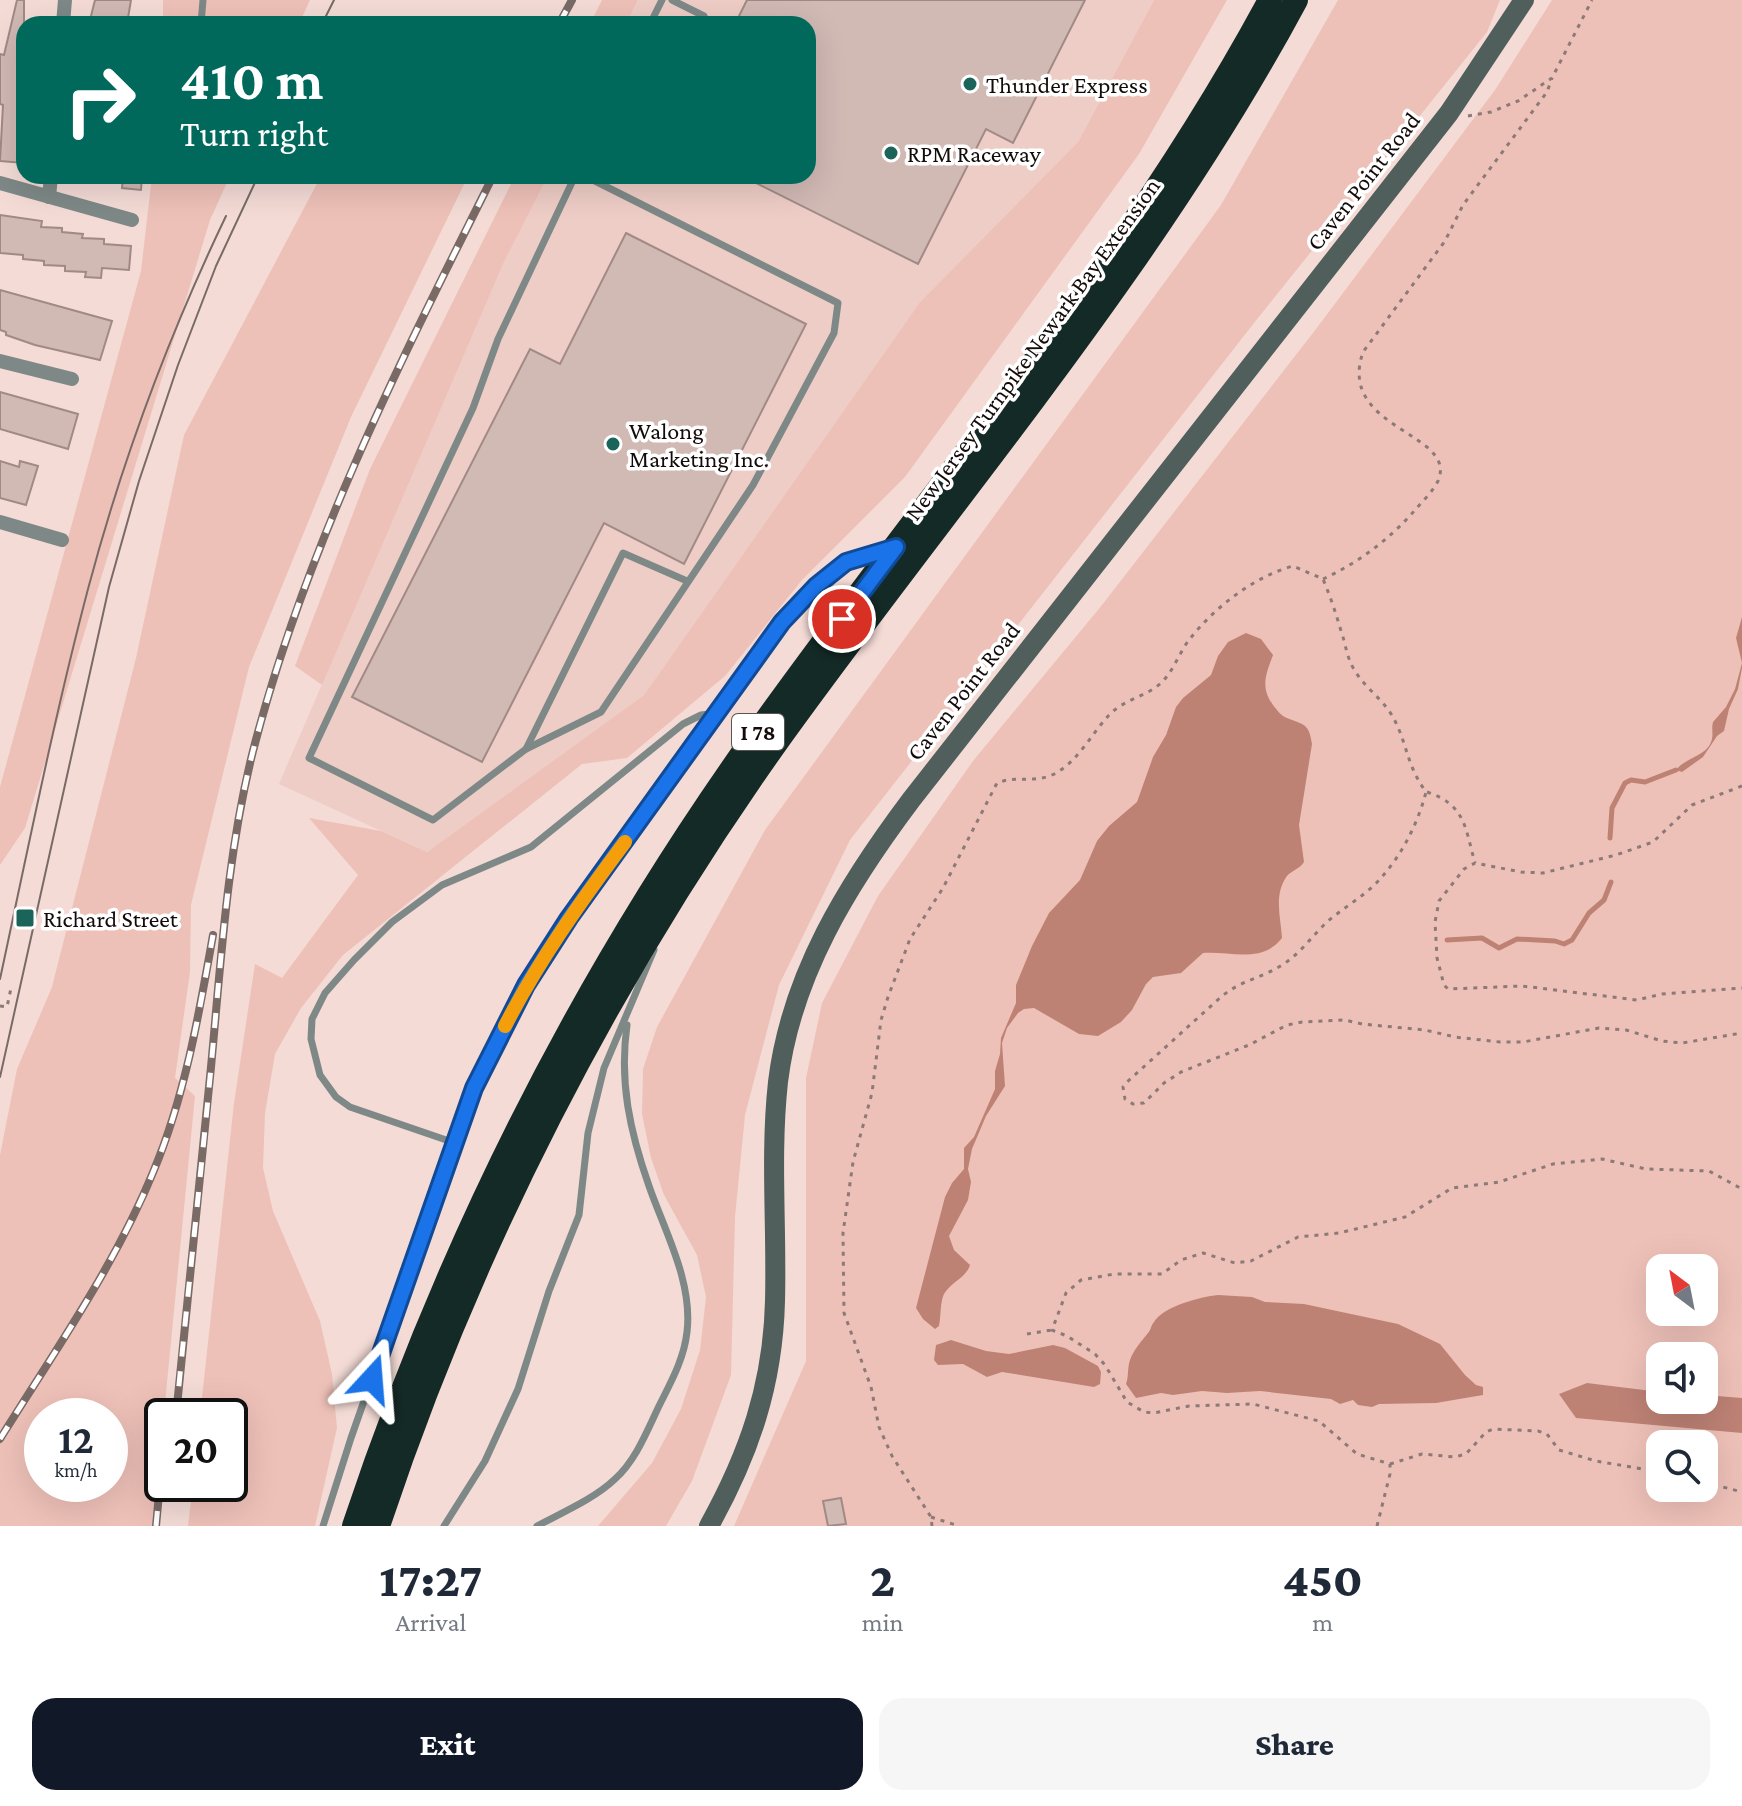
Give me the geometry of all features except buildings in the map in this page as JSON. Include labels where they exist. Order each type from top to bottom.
[{"type":"highway","name":"New Jersey Turnpike Newark Bay Extension","points":[[354,1526],[446,1285],[505,1154],[572,1026],[646,900],[704,809],[766,721],[1133,226],[1198,126],[1270,0]]},
{"type":"highway","name":"New Jersey Turnpike Newark Bay Extension","points":[[378,1526],[446,1342],[519,1177],[599,1024],[679,889],[782,736],[1127,273],[1224,126],[1296,0]]},
{"type":"street","name":"Caven Point Road","points":[[709,1526],[735,1479],[757,1420],[769,1363],[775,1304],[778,1081],[789,1025],[805,972],[835,914],[869,856],[911,800],[1449,113],[1524,0]]},
{"type":"street","points":[[0,183],[132,220]]},
{"type":"street","points":[[49,197],[50,184]]},
{"type":"street","points":[[0,361],[72,379]]},
{"type":"street","points":[[0,522],[62,540]]},
{"type":"lane","points":[[672,0],[704,16]]},
{"type":"lane","points":[[571,184],[498,339],[473,408],[309,758],[433,820],[526,749],[601,712],[747,495],[834,333],[838,303],[601,184]]},
{"type":"lane","points":[[323,1526],[474,1088],[526,985],[569,918],[782,622],[816,586],[846,562],[896,547]]},
{"type":"lane","points":[[526,749],[623,553],[687,581]]},
{"type":"lane","points":[[455,1143],[350,1107],[336,1097],[320,1075],[311,1039],[312,1019],[325,993],[392,922],[442,885],[531,847],[683,724],[701,715],[717,713]]},
{"type":"lane","points":[[444,1526],[485,1461],[518,1389],[549,1291],[579,1215],[588,1133],[604,1068],[679,889]]},
{"type":"lane","points":[[537,1526],[576,1506],[616,1479],[637,1452],[679,1365],[687,1332],[687,1299],[667,1227],[650,1188],[629,1120],[624,1075],[628,1016]]},
{"type":"path","points":[[1323,579],[1350,567],[1407,520],[1439,479],[1439,467],[1432,453],[1418,439],[1380,416],[1368,403],[1358,380],[1363,352],[1445,241],[1463,205],[1547,92],[1592,0]]},
{"type":"path","points":[[1449,113],[1469,116],[1491,112],[1518,101],[1552,78]]},
{"type":"path","points":[[932,1526],[931,1517],[882,1437],[862,1356],[844,1313],[842,1288],[846,1203],[853,1162],[872,1093],[881,1020],[910,939],[943,888],[997,783],[1006,779],[1046,778],[1066,766],[1120,705],[1162,682],[1189,641],[1239,593],[1293,566],[1323,579],[1334,606],[1347,656],[1356,673],[1393,716],[1406,757],[1426,792],[1442,797],[1456,807],[1463,819],[1475,863]]},
{"type":"path","points":[[1742,786],[1692,805],[1653,842],[1616,855],[1543,873],[1475,863],[1464,869],[1439,901],[1435,922],[1437,958],[1444,985],[1448,989],[1522,986],[1637,1000],[1662,994],[1742,988]]},
{"type":"path","points":[[1426,792],[1419,815],[1401,851],[1379,880],[1325,924],[1295,956],[1267,973],[1236,985],[1222,996],[1127,1082],[1123,1087],[1125,1099],[1133,1104],[1144,1103],[1164,1083],[1181,1072],[1249,1045],[1287,1025],[1302,1022],[1345,1020],[1500,1042],[1523,1042],[1599,1028],[1626,1030],[1662,1041],[1682,1043],[1742,1033]]},
{"type":"path","points":[[0,1006],[7,1007],[11,988]]},
{"type":"path","points":[[1052,1330],[1066,1293],[1081,1280],[1114,1274],[1162,1274],[1181,1260],[1203,1253],[1235,1263],[1251,1261],[1298,1237],[1339,1233],[1405,1217],[1452,1188],[1499,1182],[1553,1164],[1602,1159],[1646,1169],[1709,1171],[1742,1189]]},
{"type":"path","points":[[1027,1334],[1052,1330],[1095,1354],[1127,1402],[1144,1412],[1189,1406],[1253,1404],[1319,1421],[1357,1454],[1390,1464],[1422,1454],[1455,1457],[1466,1454],[1486,1432],[1493,1429],[1538,1431],[1547,1434],[1559,1450],[1596,1461],[1646,1470]]},
{"type":"path","points":[[1377,1526],[1390,1464]]},
{"type":"path","points":[[1718,1486],[1742,1492]]},
{"type":"path","points":[[931,1517],[959,1526]]},
{"type":"shaded area","points":[[163,0],[310,0],[303,16],[163,16]]},
{"type":"shaded area","points":[[602,0],[638,0],[630,16],[594,16]]},
{"type":"shaded area","points":[[638,0],[1154,0],[1078,142],[920,302],[644,695],[427,852],[279,784],[504,262],[544,184],[816,184],[816,16],[630,16]]},
{"type":"shaded area","points":[[1154,0],[1227,0],[1139,154],[905,477],[802,580],[725,676],[627,758],[582,764],[343,955],[301,1008],[275,1054],[265,1113],[263,1168],[273,1211],[320,1321],[332,1374],[337,1428],[315,1526],[188,1526],[191,1502],[248,1502],[248,1398],[202,1398],[234,1103],[255,964],[282,978],[358,875],[309,818],[381,831],[427,852],[644,695],[920,302],[1078,142]]},
{"type":"shaded area","points":[[1338,0],[1500,0],[1487,32],[1254,323],[850,840],[779,985],[745,1115],[735,1217],[731,1375],[692,1481],[666,1526],[598,1526],[652,1463],[681,1409],[700,1350],[706,1297],[697,1255],[664,1195],[651,1158],[642,1114],[643,1069],[657,1027],[765,830],[1221,205]]},
{"type":"shaded area","points":[[1552,0],[1742,0],[1742,1526],[734,1526],[806,1361],[806,1078],[822,1003],[878,896],[973,761],[1102,605],[1316,329],[1495,90]]},
{"type":"shaded area","points":[[151,184],[226,184],[210,220],[25,828],[0,865],[0,787],[141,271]]},
{"type":"shaded area","points":[[317,184],[464,184],[351,417],[249,667],[191,905],[190,972],[175,1078],[195,1096],[166,1398],[144,1398],[144,1502],[155,1502],[153,1526],[0,1526],[0,1155],[17,1069],[52,987],[136,658],[184,435]]},
{"type":"shaded area","points":[[511,184],[544,184],[504,262],[322,685],[295,666],[370,469]]},
{"type":"shaded area","points":[[1742,617],[1742,663],[1736,638]]},
{"type":"shaded area","points":[[1246,633],[1261,639],[1273,655],[1266,680],[1269,698],[1283,716],[1307,728],[1312,744],[1299,825],[1304,862],[1287,876],[1282,886],[1279,908],[1282,938],[1274,946],[1255,954],[1203,953],[1181,973],[1153,977],[1121,1022],[1098,1036],[1079,1034],[1034,1008],[1018,1013],[1007,1028],[1002,1043],[1005,1086],[986,1116],[972,1149],[968,1169],[971,1182],[968,1200],[949,1236],[954,1250],[970,1265],[944,1294],[939,1326],[935,1329],[916,1308],[945,1197],[964,1169],[964,1148],[974,1137],[995,1089],[1001,1038],[1016,1003],[1016,985],[1032,946],[1049,913],[1080,880],[1097,841],[1137,802],[1176,707],[1211,675],[1218,656],[1228,642]]},
{"type":"shaded area","points":[[1742,663],[1738,689],[1724,731],[1703,757],[1682,772],[1676,770],[1708,747],[1713,722],[1726,707],[1735,689]]},
{"type":"shaded area","points":[[1218,1295],[1304,1304],[1398,1324],[1440,1344],[1465,1375],[1483,1387],[1483,1395],[1436,1403],[1379,1404],[1372,1407],[1358,1405],[1353,1400],[1340,1404],[1331,1399],[1260,1391],[1161,1393],[1136,1398],[1126,1384],[1129,1363],[1153,1323],[1174,1307]]},
{"type":"shaded area","points":[[951,1340],[986,1351],[1009,1354],[1053,1345],[1065,1348],[1098,1366],[1100,1384],[1094,1387],[1002,1372],[987,1377],[963,1364],[938,1365],[934,1360],[936,1345]]},
{"type":"shaded area","points":[[1587,1383],[1646,1390],[1646,1414],[1718,1414],[1718,1396],[1742,1398],[1742,1433],[1576,1418],[1559,1394]]},
{"type":"waterway","points":[[1610,838],[1612,808],[1625,783],[1631,780],[1645,782],[1676,770]]},
{"type":"waterway","points":[[1447,940],[1482,938],[1499,948],[1517,939],[1564,944],[1572,940],[1589,913],[1604,900],[1611,882]]},
{"type":"tram line","points":[[326,16],[334,0]]},
{"type":"tram line","points":[[0,1077],[109,587],[139,481],[216,266],[254,184]]},
{"type":"tram line","points":[[0,979],[64,686],[101,541],[148,399],[185,306],[226,216]]},
{"type":"railway","points":[[563,16],[572,0]]},
{"type":"railway","points":[[178,1398],[226,908],[237,829],[253,751],[274,676],[327,529],[390,386],[489,184]]},
{"type":"railway","points":[[0,1439],[102,1274],[154,1170],[183,1084],[213,935]]},
{"type":"railway","points":[[156,1526],[158,1502]]},
{"type":"slow traffic","points":[[505,1026],[526,985],[569,918],[625,842]]},
{"type":"place","name":"Thunder Express","points":[[970,84]]},
{"type":"place","name":"RPM Raceway","points":[[891,153]]},
{"type":"place","name":"Walong Marketing Inc.","points":[[613,444]]},
{"type":"place","name":"Richard Street","points":[[25,918]]},
{"type":"route","points":[[372,1379],[474,1088],[526,985],[569,918],[782,622],[816,586],[846,562],[896,547],[842,619]]}]
